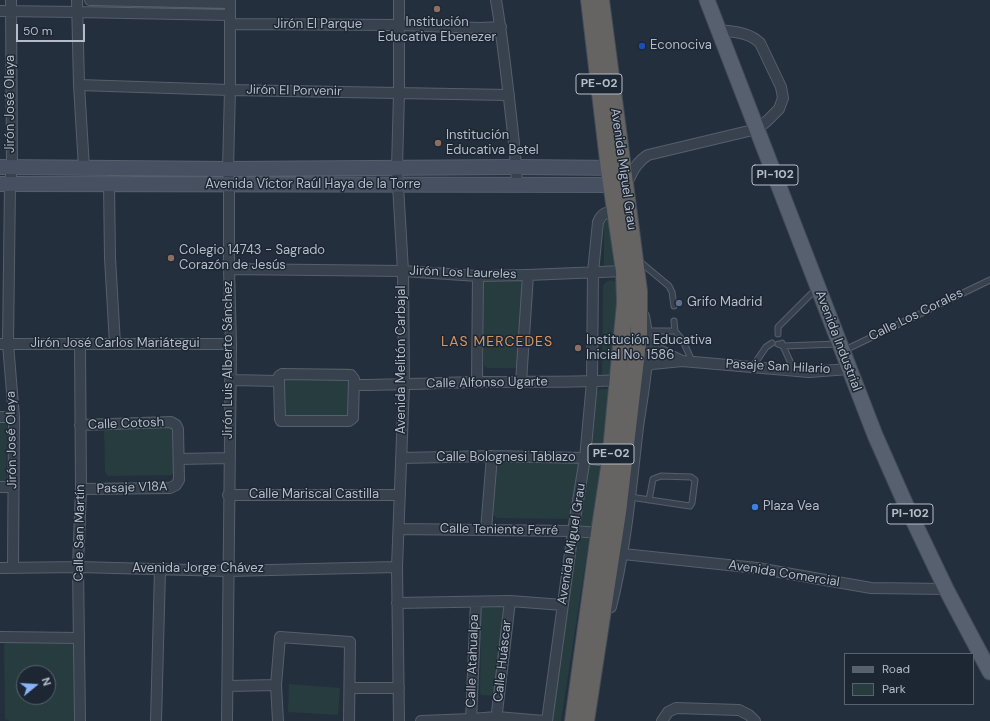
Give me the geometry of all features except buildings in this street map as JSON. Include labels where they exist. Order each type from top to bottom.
[{"type":"highway","name":"Avenida Miguel Grau","points":[[589,0],[622,169]]},
{"type":"highway","name":"Avenida Miguel Grau","points":[[573,721],[599,533],[626,462],[619,380],[625,303],[624,271],[616,211],[622,169],[601,0]]},
{"type":"highway","name":"Avenida Miguel Grau","points":[[586,721],[645,335],[635,258],[619,186]]},
{"type":"main road","name":"Avenida Industrial","points":[[707,0],[849,369],[876,435],[905,503],[946,589],[989,669]]},
{"type":"main road","name":"Avenida Víctor Raúl Haya de la Torre","points":[[6,167],[228,170],[516,167],[622,169]]},
{"type":"main road","name":"Avenida Víctor Raúl Haya de la Torre","points":[[5,184],[517,184],[619,186]]},
{"type":"street","name":"Jirón José Olaya","points":[[11,0],[5,184],[4,344],[14,417],[13,568]]},
{"type":"street","points":[[77,0],[79,85],[84,168]]},
{"type":"street","points":[[90,0],[230,1]]},
{"type":"street","name":"Avenida Melitón Carbajal","points":[[399,0],[400,94],[397,168],[403,271],[404,385],[397,567],[399,721]]},
{"type":"street","points":[[496,0],[501,27],[509,95],[517,184]]},
{"type":"street","name":"Jirón Luis Alberto Sánchez","points":[[227,721],[228,495],[230,458],[231,344],[228,170],[230,1]]},
{"type":"street","name":"Jirón El Parque","points":[[0,11],[77,12],[230,20],[480,28],[501,27]]},
{"type":"street","points":[[619,186],[622,169],[636,164],[648,155],[757,129],[779,109],[783,98],[781,88],[760,44],[750,35],[719,30]]},
{"type":"street","name":"Jirón El Porvenir","points":[[79,85],[400,94],[509,95]]},
{"type":"street","points":[[109,184],[110,258],[114,344]]},
{"type":"street","name":"Avenida Miguel Grau","points":[[545,721],[573,531],[586,458],[592,382],[593,272],[598,222],[605,212],[616,211]]},
{"type":"street","name":"Jirón Los Laureles","points":[[229,269],[403,271],[478,276],[624,271]]},
{"type":"street","points":[[521,382],[528,275]]},
{"type":"street","points":[[477,382],[478,276]]},
{"type":"street","name":"Avenida Miguel Grau","points":[[596,654],[611,605],[622,554],[630,498],[626,462],[646,366],[645,335]]},
{"type":"street","name":"Pasaje San Hilario","points":[[645,335],[655,348],[687,362]]},
{"type":"street","name":"Jirón José Carlos Mariátegui","points":[[4,344],[231,344]]},
{"type":"street","name":"Calle San Martín","points":[[80,345],[81,490],[78,567],[80,721]]},
{"type":"street","name":"Pasaje San Hilario","points":[[646,366],[652,364],[687,362],[753,366],[809,372],[849,369]]},
{"type":"street","points":[[282,374],[351,375],[354,379],[352,420],[283,422],[280,419],[279,381],[279,376],[282,374]]},
{"type":"street","points":[[230,380],[279,381]]},
{"type":"street","name":"Calle Alfonso Ugarte","points":[[354,385],[404,385],[477,382],[592,382],[619,380]]},
{"type":"street","points":[[0,417],[14,417]]},
{"type":"street","name":"Calle Cotosh","points":[[80,425],[171,422],[176,425],[178,429],[179,459]]},
{"type":"street","points":[[486,530],[492,456]]},
{"type":"street","name":"Calle Bolognesi Tablazo","points":[[401,458],[492,456],[586,458],[626,462]]},
{"type":"street","points":[[179,459],[230,458]]},
{"type":"street","name":"Pasaje V18A","points":[[81,490],[170,488],[176,485],[179,480],[179,459]]},
{"type":"street","points":[[0,487],[13,487]]},
{"type":"street","name":"Calle Mariscal Castilla","points":[[228,495],[400,495]]},
{"type":"street","name":"Calle Teniente Ferré","points":[[399,529],[573,531],[599,533]]},
{"type":"street","name":"Avenida Comercial","points":[[622,554],[757,568],[871,588],[946,589]]},
{"type":"street","name":"Avenida Jorge Chávez","points":[[0,568],[78,567],[228,571],[397,567]]},
{"type":"street","points":[[156,721],[160,570]]},
{"type":"street","points":[[397,603],[510,601],[563,605]]},
{"type":"street","name":"Calle Huáscar","points":[[496,719],[510,601]]},
{"type":"street","name":"Calle Atahualpa","points":[[471,720],[476,602]]},
{"type":"street","points":[[0,637],[79,638]]},
{"type":"street","points":[[278,721],[276,685],[280,637],[350,642],[349,721]]},
{"type":"street","points":[[228,686],[276,685]]},
{"type":"street","points":[[350,688],[399,688]]},
{"type":"street","points":[[662,721],[668,712],[676,708],[740,710],[755,721]]},
{"type":"street","points":[[421,721],[496,719],[545,721]]},
{"type":"lane","points":[[635,258],[669,286],[672,292],[674,306]]},
{"type":"lane","name":"Calle Los Corales","points":[[841,347],[990,280]]},
{"type":"lane","points":[[778,334],[778,327],[818,287]]},
{"type":"lane","points":[[674,321],[675,331],[683,341],[687,362]]},
{"type":"lane","points":[[645,335],[675,331]]},
{"type":"lane","points":[[753,366],[766,346],[772,343]]},
{"type":"lane","points":[[794,370],[781,344],[841,347]]},
{"type":"lane","points":[[630,498],[690,506],[692,503],[695,480],[691,478],[661,476],[653,479],[649,500]]},
{"type":"green space","points":[[609,215],[617,267],[604,270],[604,219]]},
{"type":"green space","points":[[486,278],[522,280],[521,364],[518,368],[487,368],[484,365],[483,282]]},
{"type":"green space","points":[[611,280],[616,282],[617,285],[614,376],[602,376],[603,286],[606,282]]},
{"type":"green space","points":[[284,368],[349,368],[349,416],[284,416]]},
{"type":"green space","points":[[600,389],[607,389],[610,393],[604,452],[600,455],[593,456],[588,452],[597,391]]},
{"type":"green space","points":[[0,420],[7,423],[6,483],[0,483]]},
{"type":"green space","points":[[172,426],[174,428],[174,472],[171,475],[108,476],[105,472],[104,430],[106,428]]},
{"type":"green space","points":[[496,461],[578,461],[579,463],[572,519],[497,518],[493,515]]},
{"type":"green space","points":[[590,464],[597,465],[602,470],[593,522],[591,527],[580,527],[578,524],[587,466]]},
{"type":"green space","points":[[580,535],[587,537],[589,540],[561,721],[548,721],[577,537]]},
{"type":"green space","points":[[483,605],[507,606],[497,696],[481,695],[480,693],[481,607]]},
{"type":"green space","points":[[4,640],[74,642],[74,721],[10,721],[5,719]]},
{"type":"green space","points":[[289,684],[340,688],[338,715],[288,712]]},
{"type":"place","name":"Institución Educativa Ebenezer","points":[[437,9]]},
{"type":"place","name":"Econociva","points":[[642,46]]},
{"type":"place","name":"Institución Educativa Betel","points":[[438,143]]},
{"type":"place","name":"Colegio 14743 - Sagrado Corazón de Jesús","points":[[171,258]]},
{"type":"place","name":"Grifo Madrid","points":[[679,303]]},
{"type":"place","name":"Institución Educativa Inicial No. 1586","points":[[578,348]]},
{"type":"place","name":"Plaza Vea","points":[[755,507]]},
{"type":"district","name":"LAS MERCEDES","points":[[497,342]]}]
